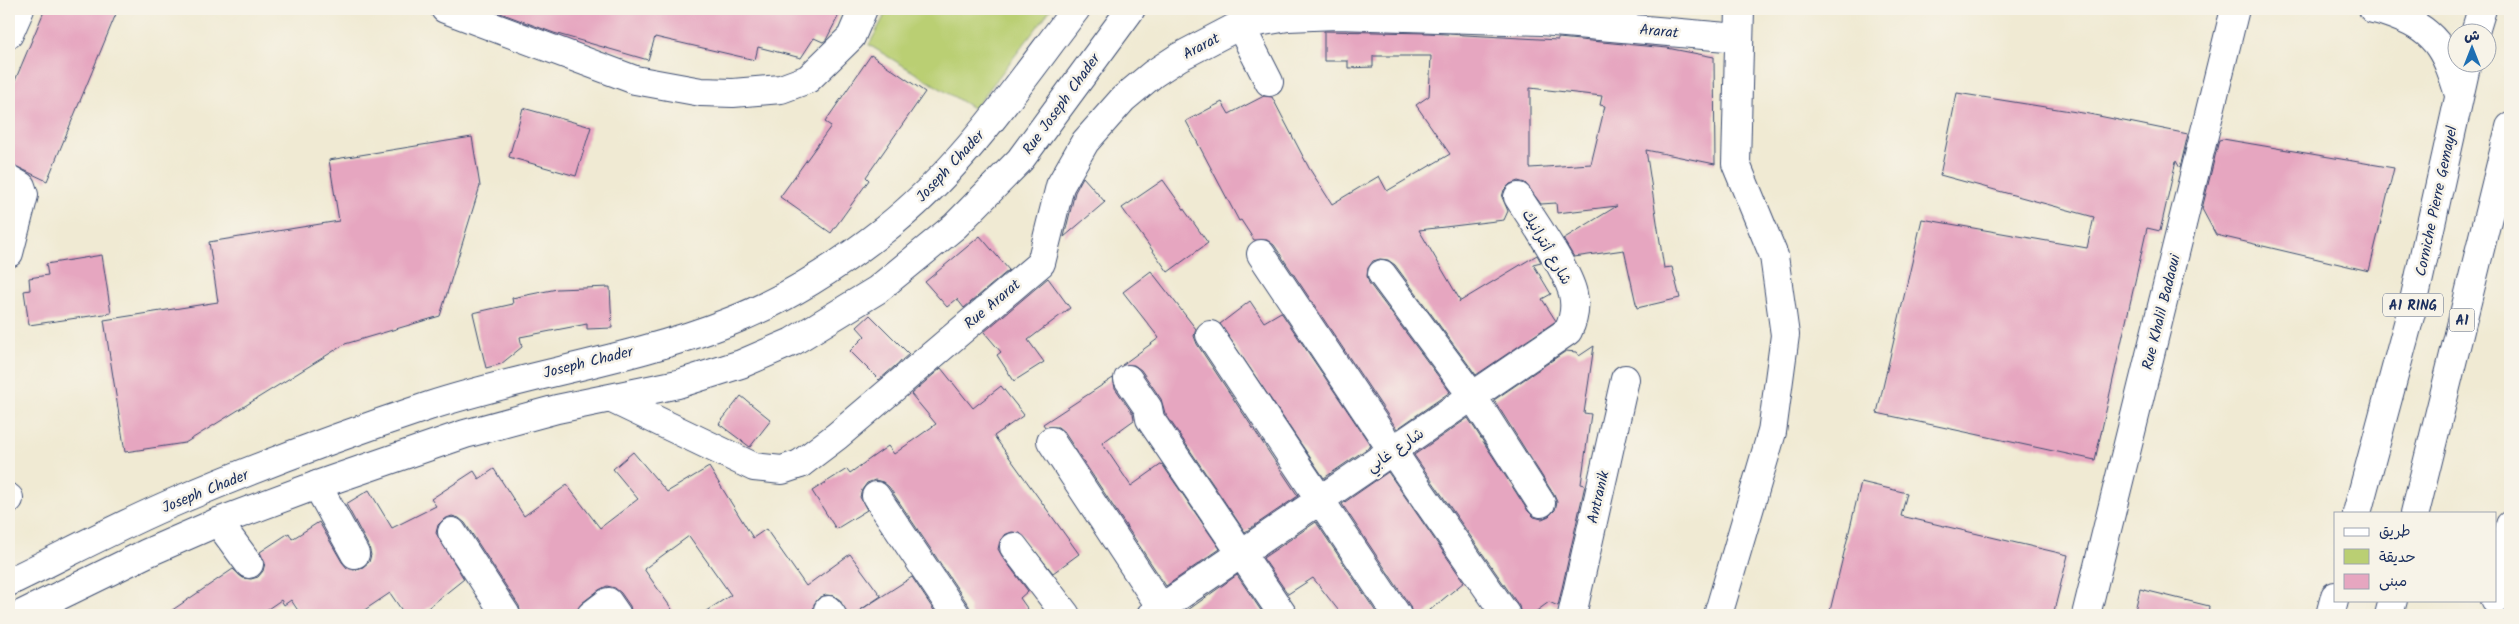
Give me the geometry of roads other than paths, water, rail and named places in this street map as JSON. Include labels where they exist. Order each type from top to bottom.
[{"type":"main road","points":[[9,34],[20,9]]},
{"type":"main road","points":[[445,9],[635,80],[701,92],[733,93],[781,89],[808,79],[851,37],[863,9]]},
{"type":"main road","name":"Joseph Chader","points":[[9,582],[177,501],[428,406],[518,379],[606,359],[689,336],[730,322],[770,304],[884,230],[947,172],[992,120],[1076,9]]},
{"type":"main road","name":"Rue Joseph Chader","points":[[610,398],[678,384],[741,364],[792,342],[877,290],[955,226],[1020,160],[1131,9]]},
{"type":"main road","points":[[1718,615],[1772,432],[1785,335],[1774,256],[1736,164],[1740,9]]},
{"type":"main road","name":"Rue Khalil Badaoui","points":[[2086,615],[2235,9]]},
{"type":"main road","points":[[2373,9],[2419,25],[2424,30],[2449,62],[2459,96]]},
{"type":"main road","points":[[2479,22],[2482,9]]},
{"type":"main road","name":"Ararat","points":[[1240,25],[1288,17],[1338,15],[1542,21],[1738,38]]},
{"type":"main road","points":[[1240,25],[1269,82]]},
{"type":"main road","name":"Rue Ararat","points":[[610,398],[754,467],[782,470],[800,464],[837,436],[1041,263],[1060,186],[1085,142],[1123,99],[1153,74],[1179,57],[1240,25]]},
{"type":"main road","name":"Corniche Pierre Gemayel","points":[[2358,512],[2413,305],[2465,72]]},
{"type":"main road","name":"A1","points":[[2415,512],[2510,127]]},
{"type":"main road","points":[[9,179],[21,186],[24,195],[9,253]]},
{"type":"main road","name":"شارع أنترانيك","points":[[1518,196],[1556,258],[1573,292],[1574,313],[1568,331],[1547,347]]},
{"type":"main road","points":[[1261,254],[1506,615]]},
{"type":"main road","points":[[1382,274],[1473,397],[1541,503]]},
{"type":"main road","points":[[1210,335],[1397,615]]},
{"type":"main road","name":"شارع غابي","points":[[1160,613],[1242,553],[1547,347]]},
{"type":"main road","points":[[1128,379],[1148,408],[1150,419],[1283,615]]},
{"type":"main road","name":"Antranik","points":[[1572,615],[1625,379]]},
{"type":"main road","points":[[20,615],[218,522],[465,434],[557,409],[610,398]]},
{"type":"main road","points":[[1051,440],[1160,613]]},
{"type":"main road","points":[[316,486],[355,554]]},
{"type":"main road","points":[[876,496],[956,615]]},
{"type":"main road","points":[[218,522],[249,564]]},
{"type":"main road","points":[[2496,595],[2510,525]]},
{"type":"main road","points":[[452,532],[506,615]]},
{"type":"main road","points":[[1014,547],[1066,615]]},
{"type":"main road","points":[[2330,615],[2334,600]]},
{"type":"main road","points":[[2389,615],[2392,602]]},
{"type":"main road","points":[[2492,615],[2495,602]]}]
